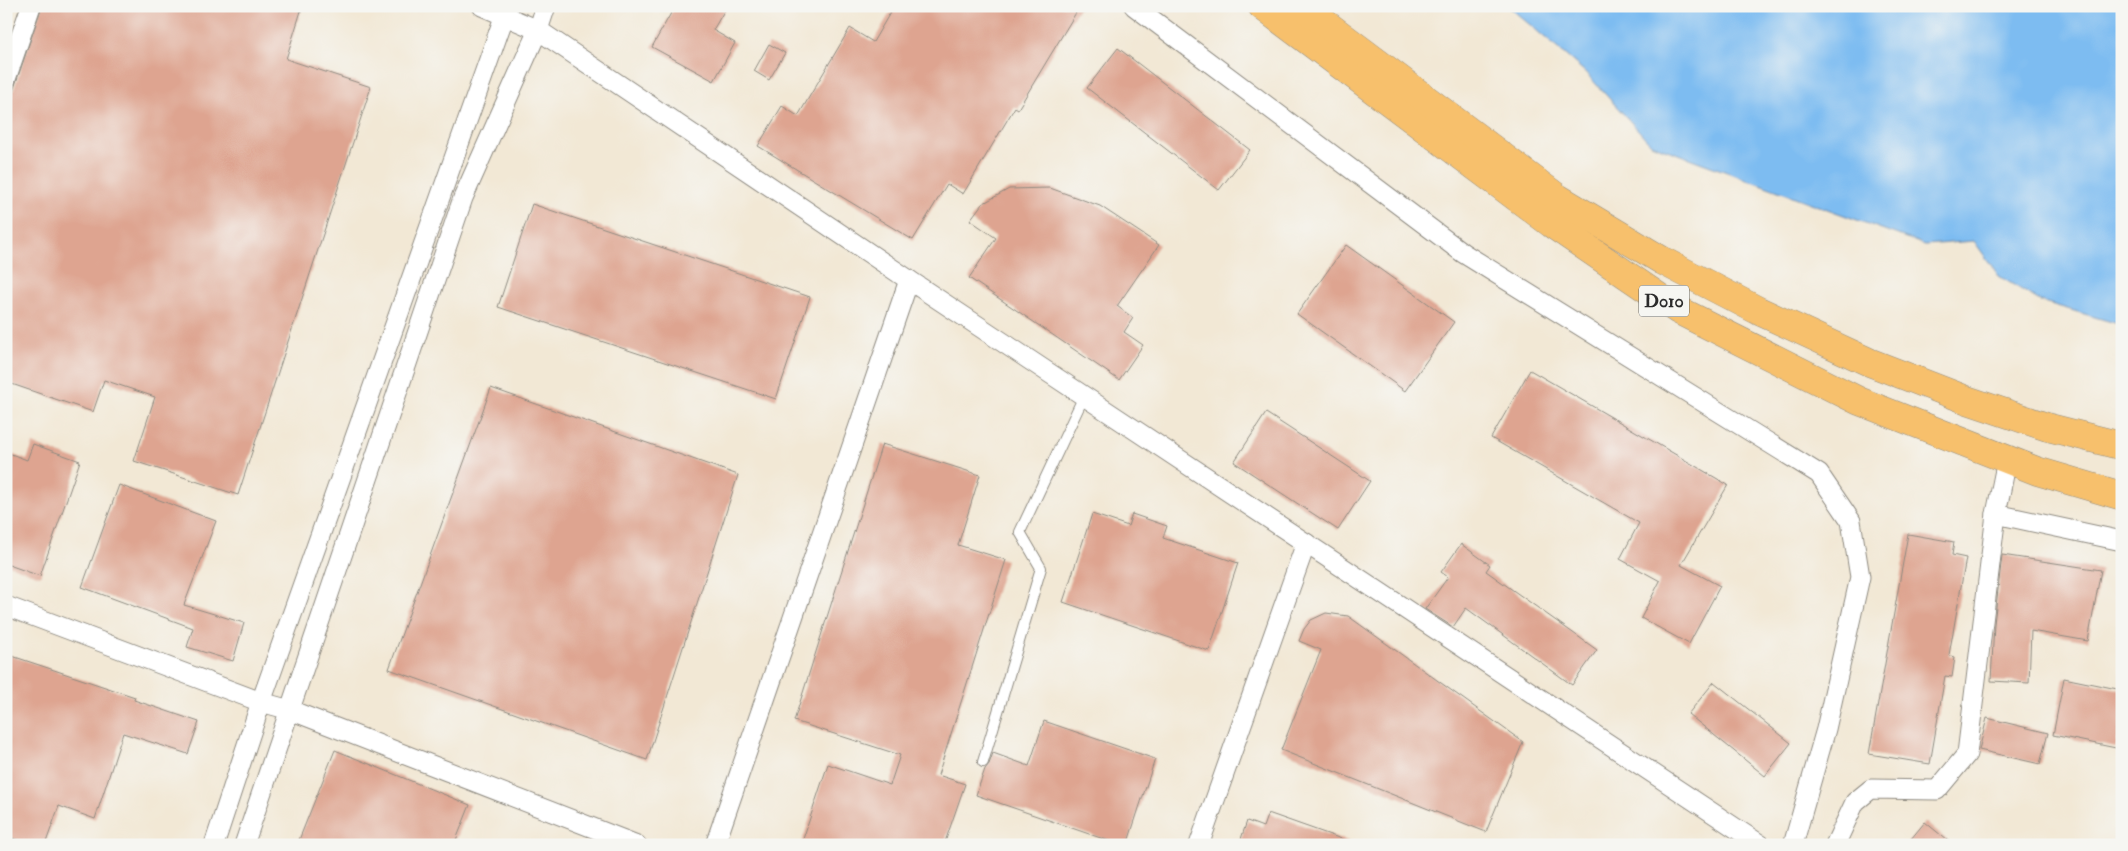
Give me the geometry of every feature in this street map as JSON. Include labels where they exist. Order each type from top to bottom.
[{"type":"highway","name":"D010","points":[[1262,6],[1552,224],[1678,310],[1859,401],[2037,471],[2122,496]]},
{"type":"highway","name":"D010","points":[[1302,6],[1558,198],[1663,261],[1759,311],[1868,362],[2047,428],[2122,446]]},
{"type":"street","points":[[6,80],[31,6]]},
{"type":"street","points":[[482,6],[507,11],[538,30],[909,280],[1761,845]]},
{"type":"street","points":[[244,845],[463,198],[538,30],[546,6]]},
{"type":"street","points":[[1134,6],[1463,253],[1819,474],[1851,521],[1860,577],[1826,729],[1793,845]]},
{"type":"street","points":[[214,845],[261,702],[507,11]]},
{"type":"street","points":[[715,845],[909,280]]},
{"type":"street","points":[[1835,845],[1856,802],[1871,789],[1937,790],[1967,754],[1996,514],[2008,460]]},
{"type":"street","points":[[1996,514],[2122,541]]},
{"type":"street","points":[[1199,845],[1306,543]]},
{"type":"street","points":[[6,606],[261,702],[290,710],[637,845]]},
{"type":"lane","points":[[983,762],[1041,568],[1020,532],[1084,396]]},
{"type":"water","points":[[1508,6],[2122,6],[2122,325],[2040,301],[1999,276],[1974,241],[1925,245],[1651,144],[1585,72]]},
{"type":"building","points":[[42,6],[286,6],[301,11],[286,59],[371,87],[238,495],[134,461],[155,397],[104,380],[93,412],[6,382],[6,112]]},
{"type":"building","points":[[675,6],[727,6],[713,30],[735,43],[714,81],[652,47]]},
{"type":"building","points":[[894,6],[1080,6],[1018,109],[1015,107],[963,194],[947,184],[913,240],[758,146],[782,106],[798,116],[850,28],[873,42]]},
{"type":"building","points":[[769,44],[785,53],[769,80],[754,71]]},
{"type":"building","points":[[1118,48],[1250,150],[1219,190],[1087,88]]},
{"type":"building","points":[[1050,188],[1100,206],[1159,245],[1117,306],[1133,318],[1124,332],[1143,345],[1119,380],[969,278],[996,238],[970,220],[982,204],[1009,189]]},
{"type":"building","points":[[532,204],[810,297],[776,399],[498,307]]},
{"type":"building","points":[[1346,245],[1454,322],[1405,391],[1297,314]]},
{"type":"building","points":[[1530,370],[1728,485],[1681,565],[1720,586],[1689,644],[1641,618],[1660,581],[1620,559],[1639,523],[1491,438]]},
{"type":"building","points":[[491,388],[738,475],[647,760],[389,669]]},
{"type":"building","points":[[1266,413],[1370,481],[1338,530],[1234,462]]},
{"type":"building","points":[[33,444],[80,461],[40,576],[6,564],[6,452],[27,460]]},
{"type":"building","points":[[882,444],[980,475],[958,545],[1006,560],[938,775],[965,784],[944,845],[801,845],[828,764],[890,785],[900,755],[794,721]]},
{"type":"building","points":[[119,485],[216,521],[184,605],[244,623],[233,661],[187,647],[193,628],[82,587]]},
{"type":"building","points":[[1092,514],[1128,526],[1132,514],[1167,526],[1163,538],[1238,563],[1209,651],[1063,602]]},
{"type":"building","points":[[1908,534],[1954,542],[1952,555],[1966,558],[1949,655],[1955,657],[1952,677],[1945,676],[1930,764],[1869,754]]},
{"type":"building","points":[[1461,544],[1490,565],[1486,571],[1597,650],[1572,685],[1466,608],[1453,627],[1425,609],[1448,577],[1441,572]]},
{"type":"building","points":[[2002,555],[2101,570],[2088,641],[2031,631],[2029,683],[1991,681],[1994,624]]},
{"type":"building","points":[[1326,613],[1348,616],[1523,742],[1486,832],[1281,750],[1321,650],[1299,641],[1304,629],[1311,620]]},
{"type":"building","points":[[6,654],[135,697],[134,700],[199,722],[188,754],[123,733],[95,819],[59,806],[45,845],[32,845],[6,836]]},
{"type":"building","points":[[2064,678],[2122,690],[2122,718],[2116,748],[2053,735]]},
{"type":"building","points":[[1714,682],[1791,743],[1765,776],[1688,714]]},
{"type":"building","points":[[1987,718],[2048,733],[2040,764],[1979,750]]},
{"type":"building","points":[[1044,721],[1155,759],[1127,845],[1121,845],[976,795],[993,753],[1029,766]]},
{"type":"building","points":[[335,750],[470,805],[454,845],[297,845]]},
{"type":"building","points":[[1268,813],[1353,843],[1352,845],[1239,845],[1247,821],[1263,827]]},
{"type":"building","points":[[1925,822],[1953,845],[1906,845]]}]
